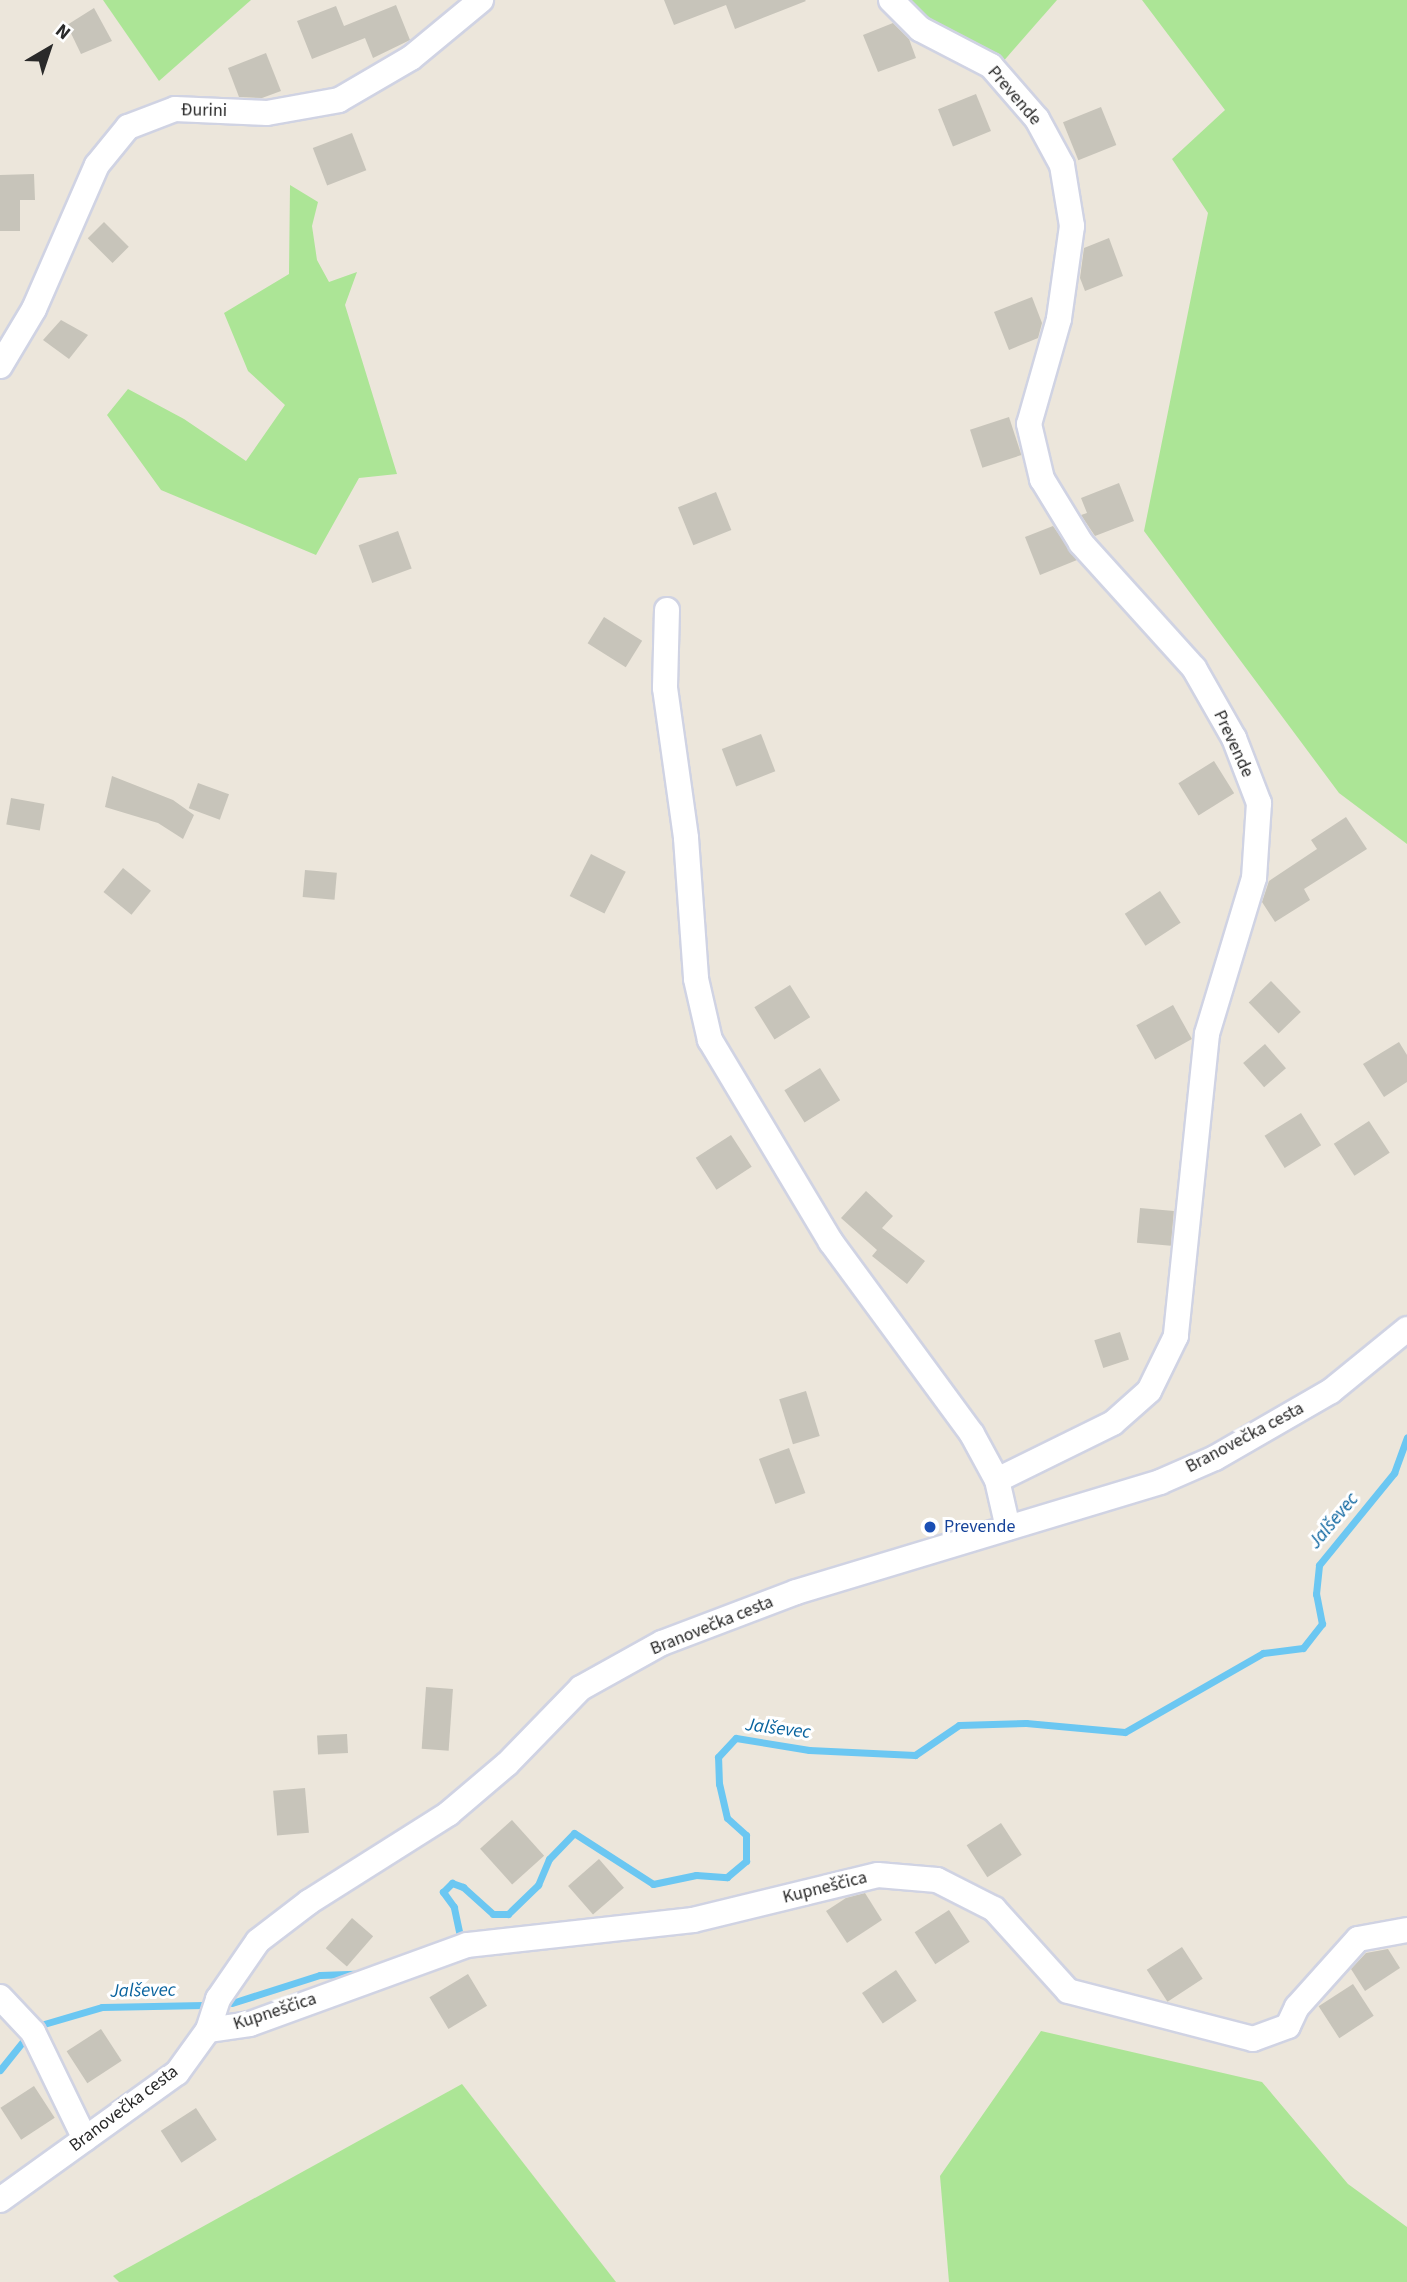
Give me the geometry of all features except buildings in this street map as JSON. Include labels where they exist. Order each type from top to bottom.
[{"type":"street","name":"Đurini","points":[[0,366],[34,309],[97,165],[128,127],[175,109],[267,113],[339,100],[411,58],[481,0]]},
{"type":"street","name":"Prevende","points":[[891,0],[920,29],[991,66],[1037,119],[1062,164],[1072,226],[1059,319],[1029,424],[1042,479],[1081,543],[1194,668],[1234,738],[1259,803],[1254,878],[1207,1034],[1176,1336],[1149,1391],[1113,1423],[997,1480]]},
{"type":"street","points":[[667,610],[665,688],[686,838],[696,979],[710,1040],[752,1117],[831,1242],[972,1434],[997,1480],[1007,1528]]},
{"type":"street","name":"Branovečka cesta","points":[[0,2200],[177,2073],[258,1941],[309,1902],[448,1814],[507,1763],[581,1688],[662,1643],[784,1596],[1160,1482],[1215,1458],[1331,1391],[1407,1329]]},
{"type":"street","name":"Kupneščica","points":[[214,2015],[250,2024],[467,1945],[693,1920],[878,1875],[937,1880],[994,1909],[1068,1991],[1253,2039],[1288,2026],[1297,2007],[1358,1938],[1407,1930]]},
{"type":"street","points":[[0,1997],[33,2032],[85,2139]]},
{"type":"green space","points":[[103,0],[251,0],[159,81]]},
{"type":"green space","points":[[908,0],[1057,0],[1001,64],[946,33]]},
{"type":"green space","points":[[1142,0],[1407,0],[1407,844],[1339,793],[1144,531],[1208,213],[1172,159],[1225,110]]},
{"type":"green space","points":[[290,185],[318,202],[312,226],[317,260],[329,282],[357,272],[345,305],[397,474],[359,478],[316,555],[161,490],[107,415],[128,389],[184,419],[246,461],[285,405],[248,371],[224,313],[289,274]]},
{"type":"green space","points":[[1041,2031],[1262,2082],[1348,2184],[1407,2227],[1407,2282],[949,2282],[940,2176]]},
{"type":"green space","points":[[462,2084],[616,2282],[119,2282],[113,2276]]},
{"type":"waterway","name":"Jalševec","points":[[455,1938],[460,1936],[454,1907],[443,1892],[452,1883],[463,1887],[493,1914],[508,1914],[538,1885],[549,1859],[574,1833],[653,1884],[696,1875],[727,1877],[746,1861],[746,1835],[727,1818],[719,1784],[718,1757],[736,1738],[809,1750],[915,1755],[959,1725],[1026,1723],[1125,1732],[1263,1653],[1303,1648],[1322,1624],[1316,1594],[1319,1565],[1394,1473],[1407,1437]]},
{"type":"waterway","name":"Jalševec","points":[[232,2003],[320,1975],[355,1974]]},
{"type":"waterway","name":"Jalševec","points":[[44,2024],[102,2007],[204,2005]]},
{"type":"waterway","name":"Jalševec","points":[[0,2070],[28,2035]]},
{"type":"place","name":"Prevende","points":[[930,1527]]}]
